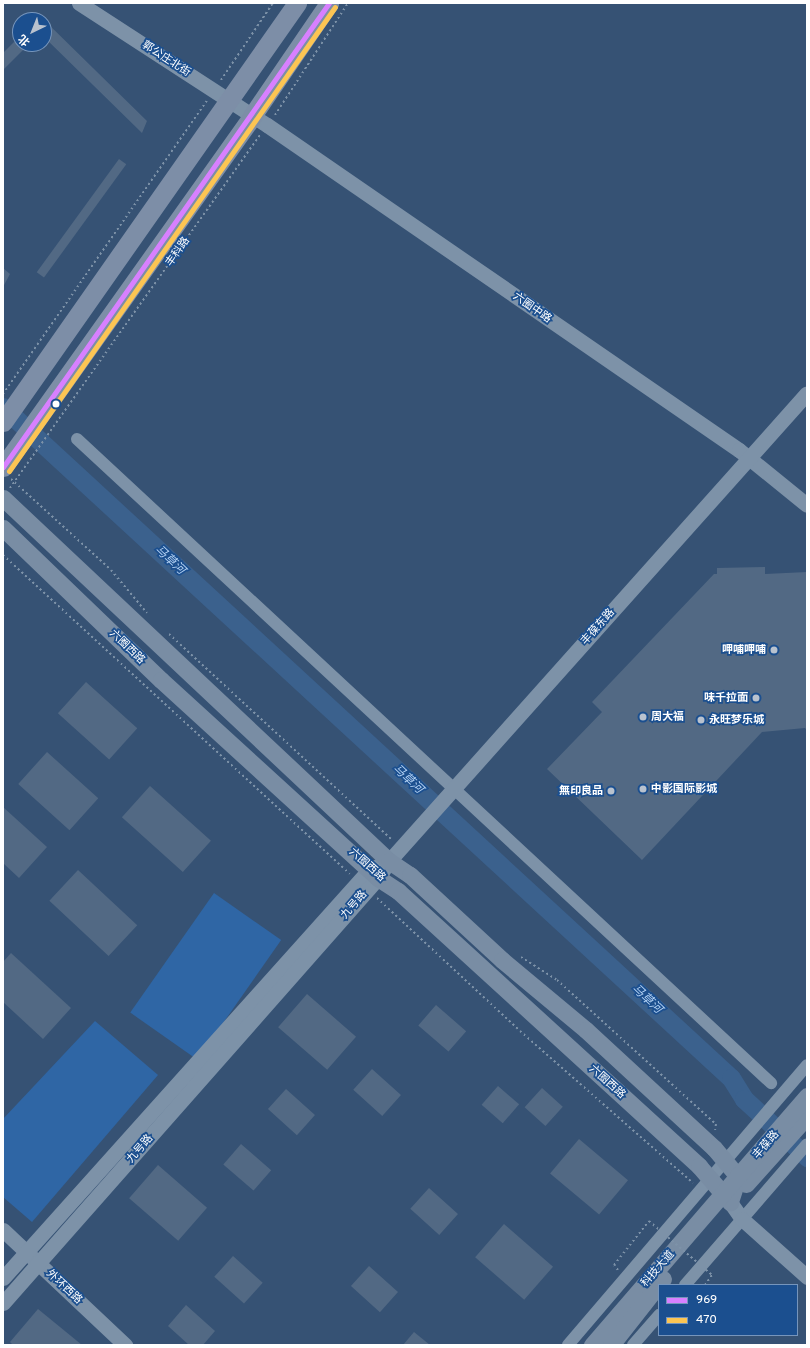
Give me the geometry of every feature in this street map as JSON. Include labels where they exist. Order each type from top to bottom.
[{"type":"main road","points":[[3,422],[221,95],[297,3]]},
{"type":"main road","name":"丰科路","points":[[6,472],[15,450],[260,121],[329,3]]},
{"type":"main road","name":"六圈西路","points":[[5,495],[389,861],[410,875],[502,960],[586,1030],[714,1148],[738,1177]]},
{"type":"main road","name":"六圈西路","points":[[3,528],[161,680],[374,874],[398,891],[710,1179],[727,1198]]},
{"type":"main road","name":"丰葆路","points":[[727,1198],[799,1118],[807,1096]]},
{"type":"main road","name":"丰葆路","points":[[738,1177],[772,1147]]},
{"type":"main road","points":[[727,1198],[738,1177]]},
{"type":"main road","name":"科技大道","points":[[592,1345],[727,1198]]},
{"type":"main road","name":"科技大道","points":[[659,1284],[727,1198]]},
{"type":"main road","name":"科技大道","points":[[611,1345],[658,1285]]},
{"type":"street","name":"郭公庄北街","points":[[79,3],[260,121]]},
{"type":"street","name":"六圈中路","points":[[260,121],[749,459],[807,505]]},
{"type":"street","name":"丰葆东路","points":[[389,861],[807,393]]},
{"type":"street","points":[[77,439],[452,791],[771,1083]]},
{"type":"street","name":"九号路","points":[[3,1278],[374,874],[389,861]]},
{"type":"street","name":"九号路","points":[[3,1303],[374,874]]},
{"type":"street","points":[[568,1345],[807,1065]]},
{"type":"street","points":[[686,1284],[807,1144]]},
{"type":"street","name":"六圈西路","points":[[727,1198],[742,1219],[807,1277]]},
{"type":"street","name":"外环西路","points":[[3,1230],[125,1345]]},
{"type":"street","points":[[633,1345],[658,1316]]},
{"type":"path","points":[[3,394],[221,95],[273,3]]},
{"type":"path","name":"丰科路","points":[[5,495],[260,121],[348,3]]},
{"type":"path","points":[[6,472],[111,570],[148,614]]},
{"type":"path","points":[[165,630],[400,848]]},
{"type":"path","points":[[519,955],[557,980],[716,1124],[714,1148]]},
{"type":"path","points":[[614,1265],[649,1221],[712,1275],[705,1284]]},
{"type":"shaded area","points":[[214,893],[281,940],[197,1060],[130,1013]]},
{"type":"shaded area","points":[[95,1021],[158,1075],[32,1222],[3,1197],[3,1119]]},
{"type":"building","points":[[52,28],[147,121],[142,133],[52,45]]},
{"type":"building","points":[[12,44],[12,52],[21,52],[3,70],[3,53]]},
{"type":"building","points":[[119,159],[126,164],[44,278],[37,272]]},
{"type":"building","points":[[3,268],[10,274],[3,287]]},
{"type":"building","name":"永旺梦乐城","points":[[765,567],[765,574],[807,572],[807,730],[805,728],[762,732],[642,860],[547,769],[602,712],[592,702],[714,574],[717,574],[717,568]]},
{"type":"building","points":[[86,682],[137,728],[109,759],[58,713]]},
{"type":"building","points":[[47,752],[98,798],[70,830],[18,784]]},
{"type":"building","points":[[150,786],[211,841],[183,872],[122,817]]},
{"type":"building","points":[[3,807],[47,847],[19,878],[3,863]]},
{"type":"building","points":[[78,870],[137,925],[109,956],[49,901]]},
{"type":"building","points":[[11,953],[71,1008],[43,1039],[3,1002],[3,962]]},
{"type":"building","points":[[307,994],[356,1037],[327,1070],[278,1027]]},
{"type":"building","points":[[436,1005],[466,1031],[448,1052],[418,1025]]},
{"type":"building","points":[[372,1069],[401,1095],[382,1116],[353,1090]]},
{"type":"building","points":[[498,1086],[519,1104],[503,1123],[482,1105]]},
{"type":"building","points":[[542,1088],[563,1107],[545,1126],[525,1107]]},
{"type":"building","points":[[286,1089],[315,1115],[297,1135],[268,1109]]},
{"type":"building","points":[[579,1139],[628,1180],[599,1215],[550,1173]]},
{"type":"building","points":[[241,1144],[271,1170],[253,1191],[223,1164]]},
{"type":"building","points":[[158,1165],[207,1208],[178,1241],[129,1198]]},
{"type":"building","points":[[429,1188],[458,1214],[439,1235],[410,1209]]},
{"type":"building","points":[[504,1224],[553,1267],[524,1300],[475,1257]]},
{"type":"building","points":[[233,1256],[263,1283],[244,1304],[214,1277]]},
{"type":"building","points":[[369,1266],[398,1292],[380,1312],[351,1286]]},
{"type":"building","points":[[186,1305],[215,1331],[203,1345],[189,1345],[168,1326]]},
{"type":"building","points":[[38,1309],[82,1345],[13,1345],[10,1342]]},
{"type":"building","points":[[414,1332],[430,1345],[403,1345]]},
{"type":"waterway","name":"马草河","points":[[3,407],[731,1078],[744,1099],[807,1157]]},
{"type":"transit line","name":"969","points":[[3,467],[329,3]]},
{"type":"transit line","name":"470","points":[[9,471],[335,7]]},
{"type":"place","name":"呷哺呷哺","points":[[774,650]]},
{"type":"place","name":"味千拉面","points":[[756,698]]},
{"type":"place","name":"周大福","points":[[643,717]]},
{"type":"place","name":"永旺梦乐城","points":[[701,720]]},
{"type":"place","name":"中影国际影城","points":[[643,789]]},
{"type":"place","name":"無印良品","points":[[611,791]]}]
